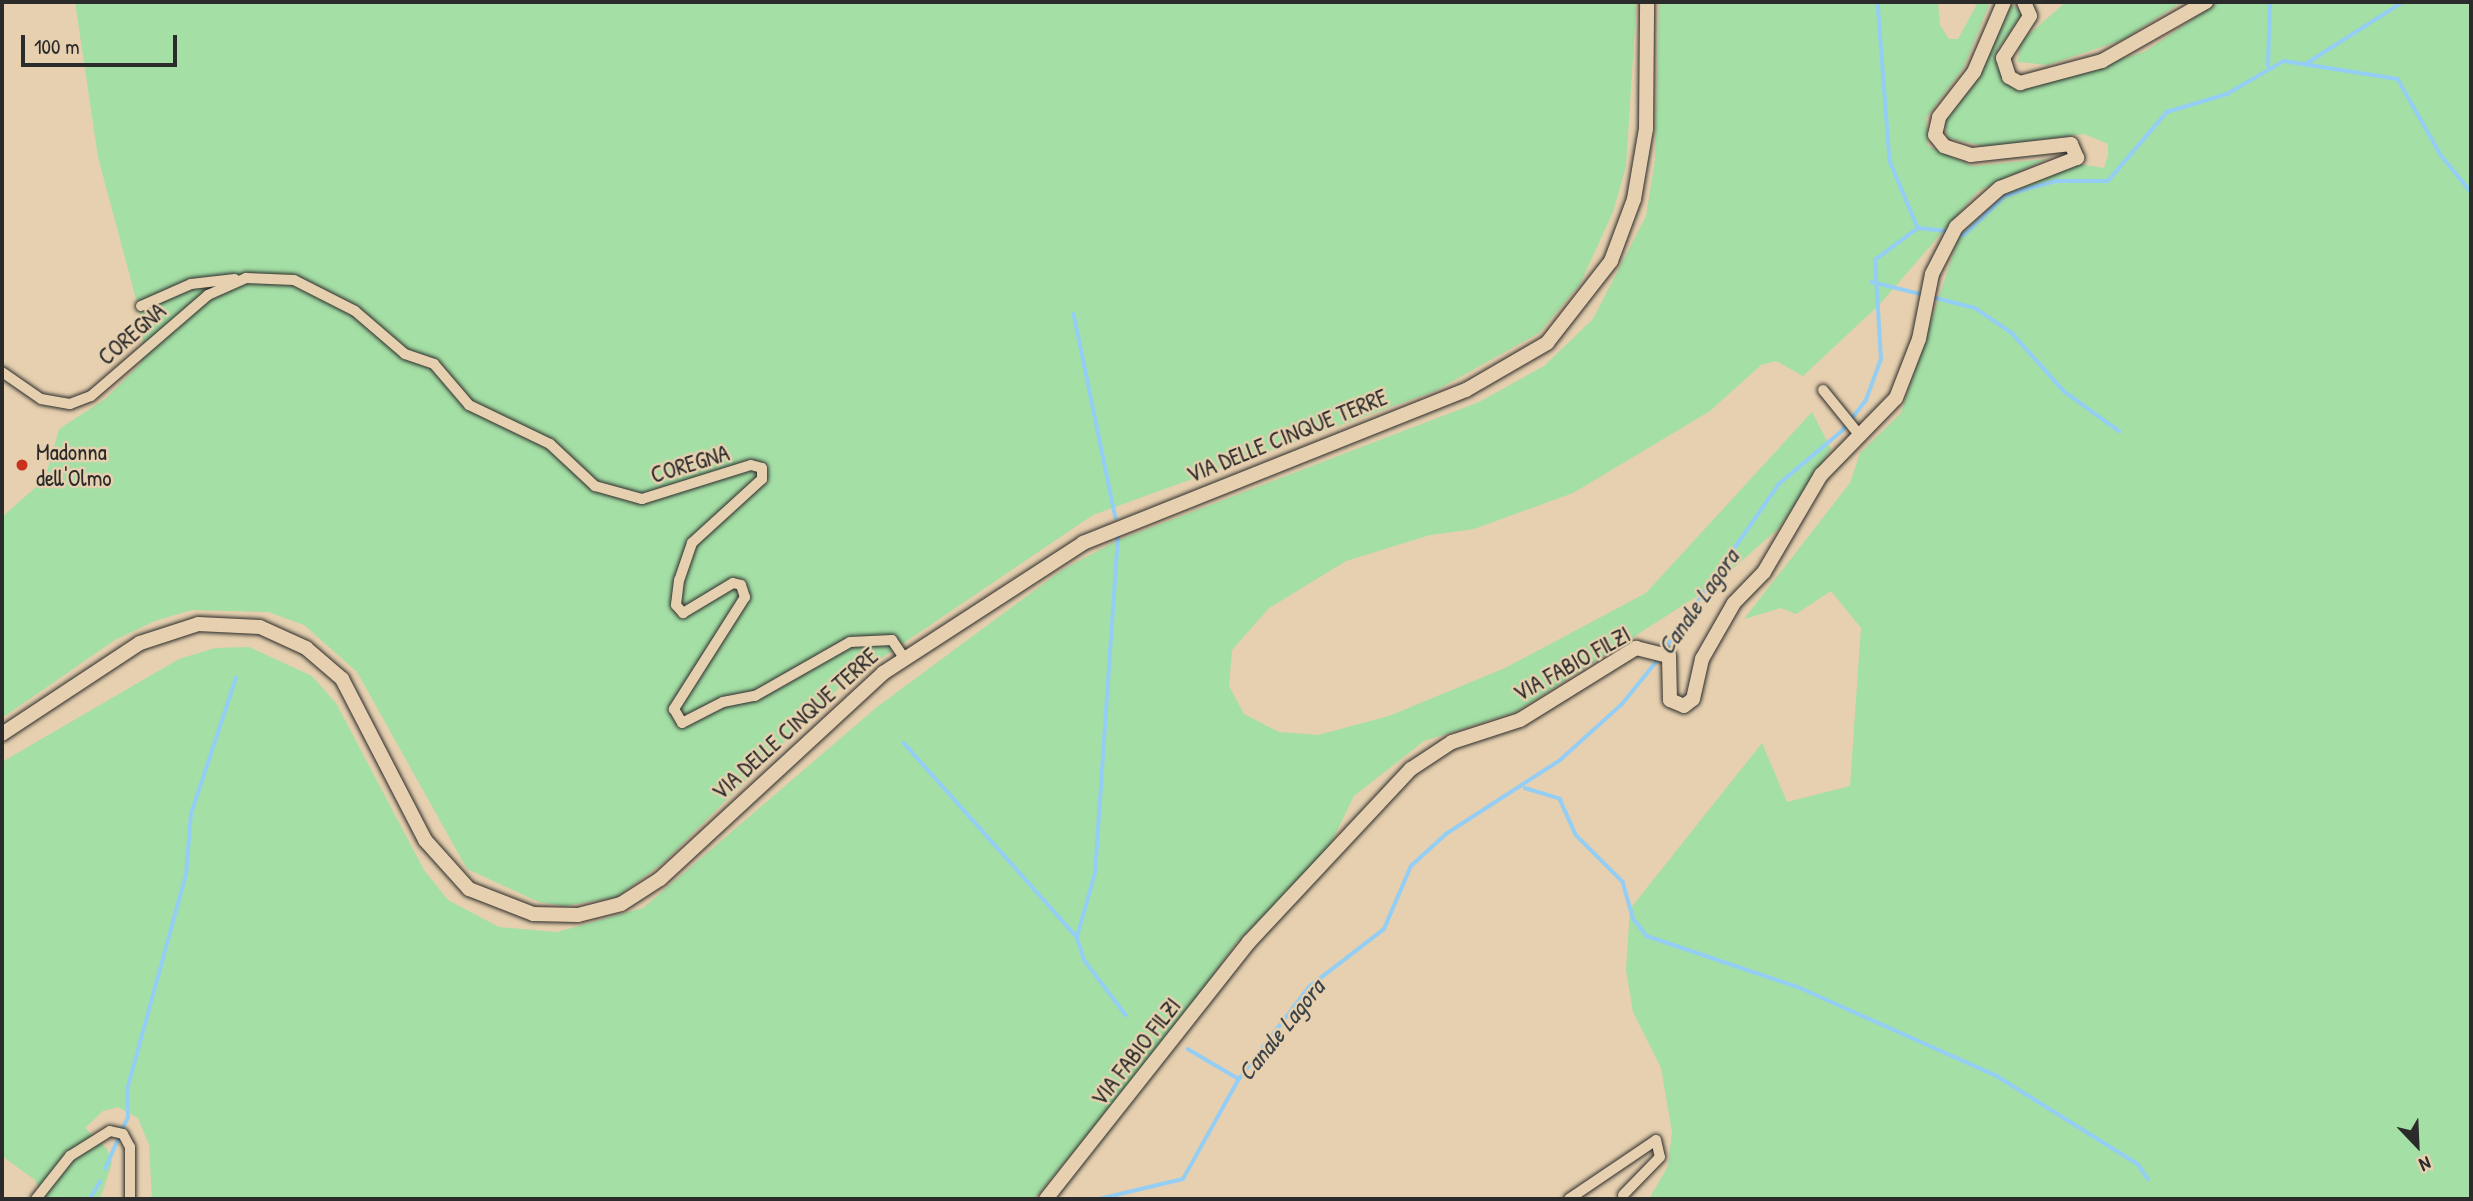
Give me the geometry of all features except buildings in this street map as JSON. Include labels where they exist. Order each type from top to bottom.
[{"type":"main road","name":"VIA DELLE CINQUE TERRE","points":[[2,734],[140,643],[198,624],[260,627],[306,648],[342,679],[425,840],[448,873],[513,911],[578,915],[621,904],[660,878],[904,658],[1095,537],[1465,390],[1547,343],[1605,271],[1634,199],[1646,129],[1647,2]]},
{"type":"main road","name":"VIA FABIO FILZI","points":[[1046,1199],[1248,942],[1333,858],[1388,789],[1452,742],[1520,720],[1644,646],[1669,656],[1669,697],[1684,706],[1693,699],[1702,659],[1734,603],[1764,572],[1821,475],[1857,432],[1900,390],[1932,274],[1956,227],[2000,188],[2078,155],[2071,144],[1970,155],[1944,146],[1935,135],[1939,117],[1974,72],[2004,2]]},
{"type":"main road","points":[[2024,2],[2029,16],[2003,58],[2009,77],[2021,82],[2102,61],[2206,2]]},
{"type":"street","name":"COREGNA","points":[[2,372],[41,399],[70,404],[91,396],[208,295],[246,278],[294,280],[333,298],[405,354],[438,366],[469,405],[550,444],[595,486],[642,499],[760,467],[762,479],[692,543],[679,580],[676,605],[683,613],[733,583],[741,585],[745,597],[674,709],[682,723],[723,702],[755,696],[850,642],[892,640],[904,658]]},
{"type":"street","points":[[141,306],[191,284],[246,278]]},
{"type":"street","points":[[1823,390],[1846,415],[1857,432]]},
{"type":"street","points":[[36,1199],[70,1156],[110,1131],[123,1135],[130,1147],[130,1199]]},
{"type":"street","points":[[1569,1199],[1656,1140],[1660,1157],[1623,1195]]},
{"type":"green space","points":[[75,2],[1635,2],[1636,10],[1626,166],[1613,212],[1580,284],[1539,333],[1435,391],[1093,515],[843,684],[664,862],[617,897],[565,906],[539,902],[467,869],[357,672],[304,625],[268,612],[192,610],[155,621],[115,640],[2,718],[2,517],[45,479],[59,429],[105,399],[142,362],[143,325],[98,157]]},
{"type":"green space","points":[[1659,2],[1938,2],[1940,25],[1949,39],[1958,39],[1978,2],[1989,5],[1964,67],[1926,118],[1928,146],[1972,166],[2047,159],[1978,191],[1880,304],[1803,376],[1776,361],[1761,365],[1710,411],[1573,493],[1474,529],[1430,535],[1346,561],[1269,608],[1232,650],[1229,686],[1244,714],[1279,732],[1318,735],[1389,716],[1505,668],[1646,593],[1812,412],[1831,449],[1779,528],[1713,586],[1516,712],[1424,741],[1354,796],[1325,855],[1236,943],[1160,1049],[1034,1199],[152,1199],[149,1145],[138,1118],[118,1107],[103,1111],[85,1128],[107,1149],[112,1163],[100,1199],[44,1199],[35,1180],[2,1156],[2,762],[179,659],[215,648],[249,647],[312,676],[336,703],[424,870],[448,900],[499,927],[557,932],[643,908],[877,707],[1062,570],[1116,541],[1479,402],[1544,366],[1593,319],[1646,216],[1655,160]]},
{"type":"green space","points":[[2066,2],[2182,2],[2122,40],[2048,65],[2018,62],[2020,42]]},
{"type":"green space","points":[[2219,2],[2471,2],[2471,1199],[1649,1199],[1668,1166],[1672,1132],[1661,1068],[1633,1012],[1626,970],[1630,909],[1762,743],[1787,802],[1850,786],[1861,628],[1831,591],[1796,614],[1781,608],[1744,619],[1850,483],[1860,453],[1901,413],[1959,236],[2006,193],[2080,164],[2104,168],[2108,155],[2108,144],[2084,134],[1988,147],[1948,138],[1944,122],[1978,79],[2012,5],[2023,13],[1998,48],[1997,67],[2005,83],[2020,90],[2144,52]]},
{"type":"waterway","points":[[1878,2],[1890,161],[1918,228]]},
{"type":"waterway","points":[[2268,66],[2270,2]]},
{"type":"waterway","points":[[2304,65],[2403,2]]},
{"type":"waterway","name":"Canale Lagora","points":[[1957,233],[1964,235],[2004,197],[2023,190],[2057,181],[2108,181],[2167,112],[2227,94],[2284,61],[2398,79],[2441,155],[2471,192]]},
{"type":"waterway","name":"Canale Lagora","points":[[1664,650],[1779,484],[1842,431],[1866,400],[1881,359],[1875,260],[1918,228],[1949,231]]},
{"type":"waterway","points":[[1872,282],[1924,295]]},
{"type":"waterway","points":[[1932,297],[1975,308],[2012,333],[2065,392],[2119,431]]},
{"type":"waterway","points":[[1074,314],[1116,518]]},
{"type":"waterway","points":[[1077,937],[1095,873],[1118,532]]},
{"type":"waterway","name":"Canale Lagora","points":[[1099,1199],[1183,1179],[1239,1079],[1309,987],[1384,929],[1411,866],[1446,834],[1559,761],[1622,704],[1660,657]]},
{"type":"waterway","points":[[105,1169],[128,1117],[127,1090],[186,875],[191,814],[236,678]]},
{"type":"waterway","points":[[904,743],[1077,937],[1085,961],[1126,1015]]},
{"type":"waterway","points":[[1525,788],[1560,799],[1576,835],[1623,882],[1633,918],[1647,936],[1798,987],[1997,1076],[2138,1164],[2148,1179]]},
{"type":"waterway","points":[[1188,1049],[1239,1079]]},
{"type":"waterway","points":[[90,1199],[100,1182]]},
{"type":"place","name":"Madonna dell'Olmo","points":[[22,465]]}]
